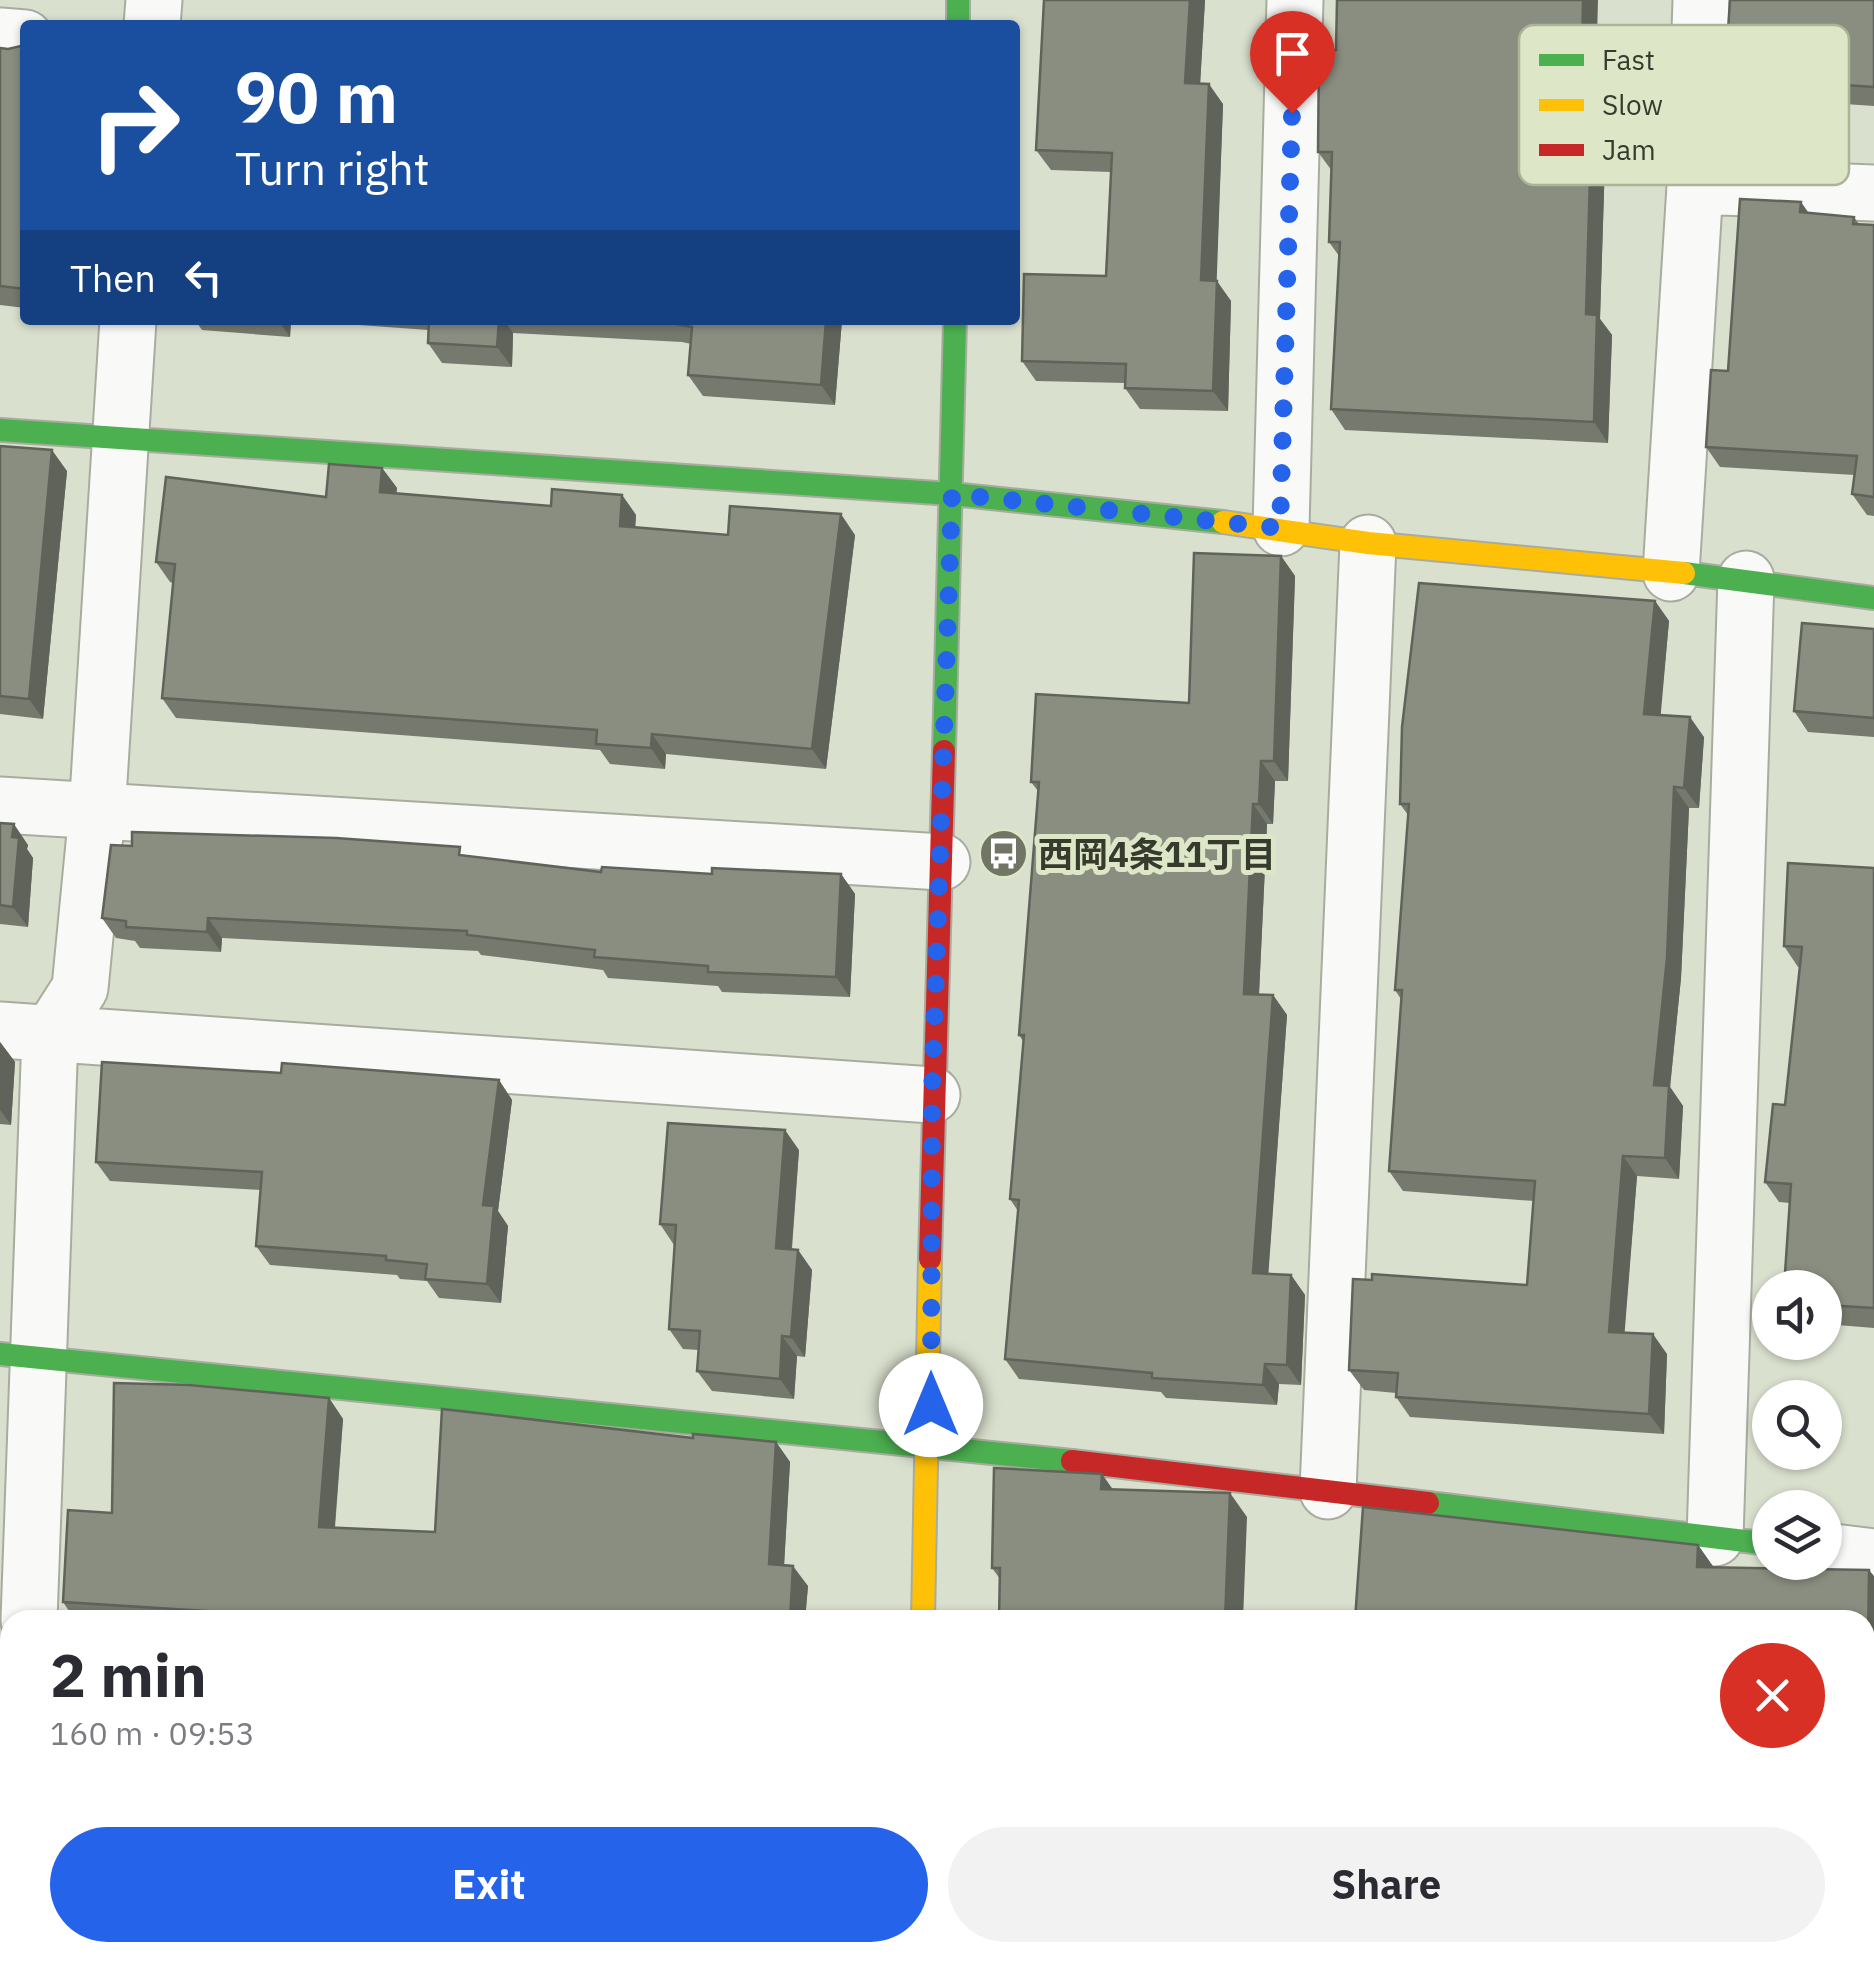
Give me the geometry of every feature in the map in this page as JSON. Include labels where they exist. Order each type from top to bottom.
[{"type":"street","points":[[1280,528],[1295,0]]},
{"type":"street","points":[[1700,25],[1701,0]]},
{"type":"street","points":[[1672,573],[1695,186],[1874,194]]},
{"type":"street","points":[[25,1032],[80,988],[97,813],[128,325]]},
{"type":"street","points":[[923,1610],[931,1444],[932,1094],[942,862],[955,325]]},
{"type":"street","points":[[0,430],[952,494],[1280,528],[1368,543],[1746,579],[1874,598]]},
{"type":"street","points":[[1328,1491],[1368,543]]},
{"type":"street","points":[[1715,1538],[1746,579]]},
{"type":"street","points":[[0,805],[942,862]]},
{"type":"street","points":[[25,1032],[932,1094]]},
{"type":"street","points":[[25,1032],[20,1356],[29,1610]]},
{"type":"street","points":[[20,1356],[931,1444],[1752,1542]]},
{"type":"street","points":[[1842,1553],[1874,1556]]},
{"type":"building","points":[[1044,0],[1190,0],[1185,83],[1209,84],[1201,280],[1217,281],[1213,391],[1125,388],[1126,364],[1022,361],[1024,274],[1106,276],[1112,153],[1036,150]]},
{"type":"building","points":[[1337,0],[1583,0],[1583,25],[1519,25],[1519,185],[1590,185],[1586,314],[1597,315],[1594,422],[1331,409],[1340,242],[1329,242],[1332,152],[1318,152],[1319,50],[1336,50]]},
{"type":"building","points":[[1730,0],[1874,0],[1874,87],[1849,85],[1849,25],[1728,25]]},
{"type":"building","points":[[20,46],[20,288],[0,286],[0,48]]},
{"type":"building","points":[[1740,199],[1801,202],[1800,212],[1854,217],[1853,224],[1874,225],[1874,497],[1852,494],[1857,456],[1706,447],[1711,370],[1728,371]]},
{"type":"building","points":[[429,325],[499,325],[497,347],[428,343]]},
{"type":"building","points":[[682,325],[826,325],[821,385],[688,375],[692,327]]},
{"type":"building","points":[[0,446],[52,450],[29,699],[0,696]]},
{"type":"building","points":[[329,464],[382,468],[380,492],[551,506],[552,489],[622,495],[620,526],[728,535],[730,506],[841,514],[812,749],[652,734],[651,748],[596,744],[597,730],[162,698],[175,564],[156,562],[166,477],[326,497]]},
{"type":"building","points":[[1194,553],[1281,556],[1274,761],[1261,761],[1259,804],[1253,804],[1244,994],[1273,995],[1253,1273],[1291,1275],[1287,1365],[1265,1364],[1263,1385],[1152,1378],[1152,1373],[1005,1359],[1019,1200],[1010,1199],[1024,1035],[1019,1035],[1039,782],[1031,782],[1036,694],[1189,703]]},
{"type":"building","points":[[1419,583],[1655,601],[1644,714],[1690,717],[1684,788],[1674,787],[1667,958],[1654,1085],[1669,1086],[1665,1158],[1623,1156],[1609,1332],[1653,1334],[1649,1414],[1396,1397],[1398,1373],[1349,1370],[1353,1279],[1372,1280],[1372,1274],[1527,1285],[1535,1181],[1389,1171],[1402,990],[1395,990],[1409,804],[1400,804],[1402,727]]},
{"type":"building","points":[[1802,623],[1874,629],[1874,718],[1794,711]]},
{"type":"building","points":[[0,823],[14,824],[12,837],[19,838],[13,907],[0,905]]},
{"type":"building","points":[[132,832],[336,838],[460,847],[459,855],[601,872],[602,867],[712,874],[712,868],[841,874],[836,977],[708,972],[708,966],[594,957],[595,950],[467,935],[467,931],[208,918],[207,932],[126,927],[126,921],[102,918],[111,845],[132,846]]},
{"type":"building","points":[[1788,863],[1874,868],[1874,1308],[1842,1306],[1842,1270],[1785,1270],[1791,1184],[1765,1182],[1773,1104],[1785,1105],[1802,947],[1784,946]]},
{"type":"building","points":[[102,1062],[281,1073],[282,1063],[499,1080],[483,1205],[494,1206],[487,1284],[425,1279],[427,1264],[386,1260],[386,1256],[256,1246],[262,1172],[96,1162]]},
{"type":"building","points":[[668,1123],[785,1130],[776,1248],[798,1250],[791,1337],[782,1336],[780,1379],[697,1371],[700,1331],[669,1329],[676,1225],[660,1224]]},
{"type":"building","points":[[114,1383],[189,1385],[329,1398],[319,1527],[435,1532],[442,1409],[693,1438],[693,1434],[776,1442],[769,1564],[793,1566],[791,1610],[189,1610],[63,1602],[68,1510],[112,1513]]},
{"type":"building","points":[[994,1468],[1102,1474],[1101,1489],[1230,1493],[1225,1610],[999,1610],[1000,1568],[992,1568]]},
{"type":"building","points":[[1363,1507],[1698,1545],[1697,1567],[1752,1568],[1752,1580],[1842,1580],[1842,1570],[1869,1570],[1868,1610],[1356,1610]]},
{"type":"traffic: fast","points":[[958,0],[958,20]]},
{"type":"traffic: fast","points":[[944,751],[955,325]]},
{"type":"traffic: fast","points":[[0,430],[952,494],[1223,522]]},
{"type":"traffic: fast","points":[[1684,573],[1874,598]]},
{"type":"traffic: fast","points":[[0,1354],[1072,1461]]},
{"type":"traffic: fast","points":[[1428,1503],[1752,1542]]},
{"type":"traffic: slow","points":[[1223,522],[1368,543],[1684,573]]},
{"type":"traffic: slow","points":[[923,1610],[930,1259]]},
{"type":"traffic: jam","points":[[930,1259],[944,751]]},
{"type":"traffic: jam","points":[[1072,1461],[1428,1503]]},
{"type":"place","name":"西岡4条11丁目","points":[[1003,854]]},
{"type":"route","points":[[931,1405],[932,1094],[952,494],[1280,528],[1292,113]]}]
